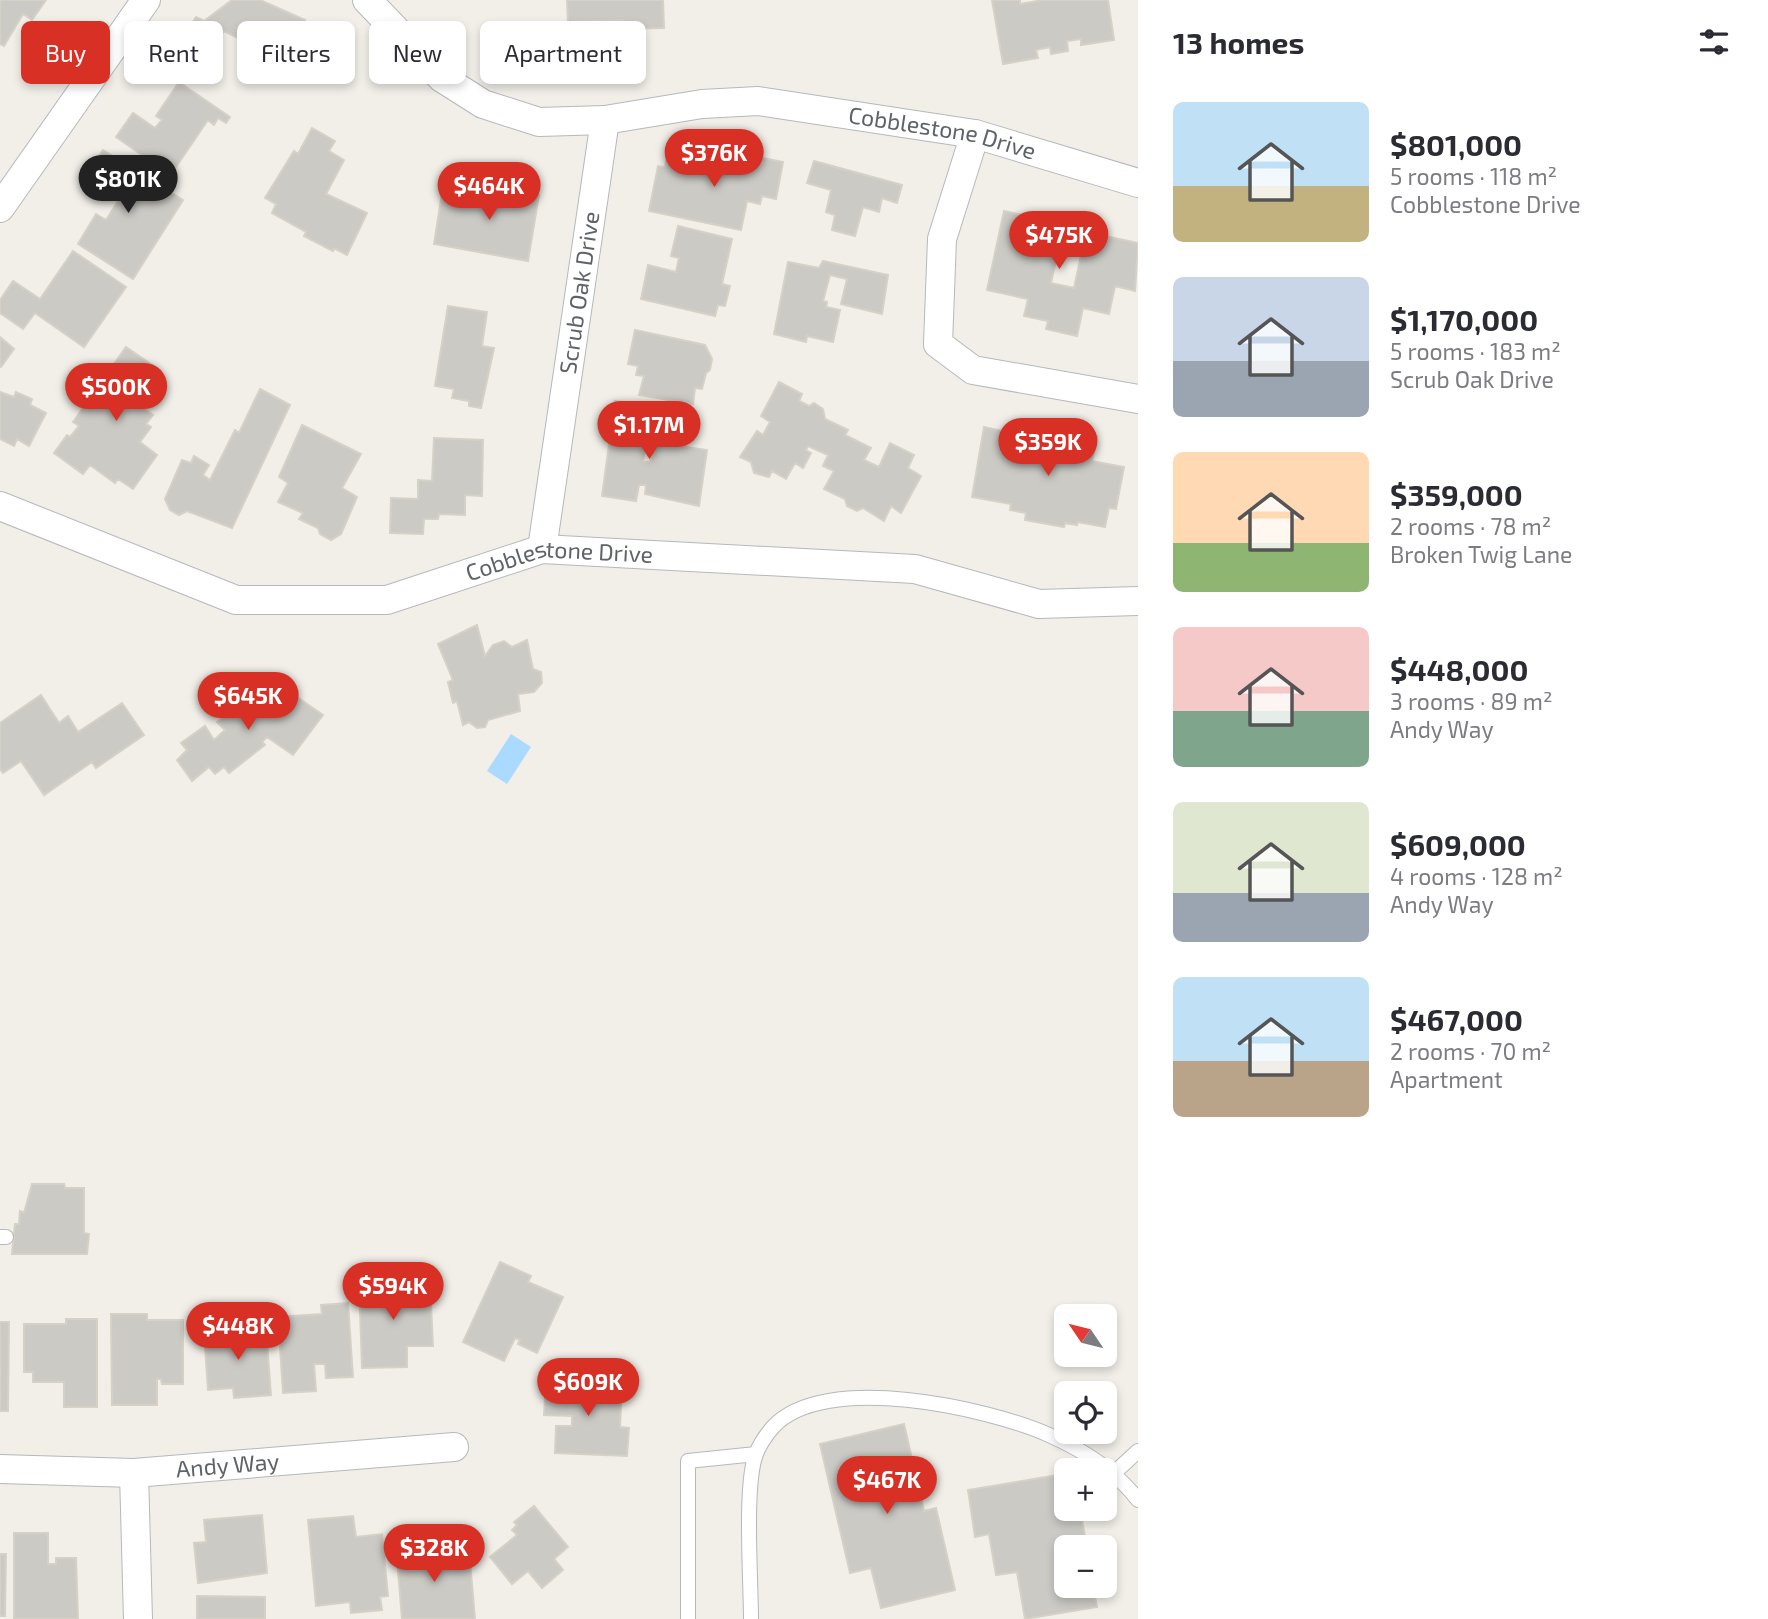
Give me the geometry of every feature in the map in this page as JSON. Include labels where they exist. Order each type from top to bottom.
[{"type":"street","points":[[0,208],[146,0]]},
{"type":"street","name":"Cobblestone Drive","points":[[367,0],[442,78],[483,104],[539,122],[605,120],[702,104],[758,101],[975,134],[1138,183]]},
{"type":"street","name":"Scrub Oak Drive","points":[[542,549],[605,120]]},
{"type":"street","points":[[975,134],[942,239],[938,344],[973,370],[1138,400]]},
{"type":"street","name":"Cobblestone Drive","points":[[0,506],[236,600],[387,600],[542,549],[915,569],[1039,604],[1138,601]]},
{"type":"street","name":"Andy Way","points":[[0,1469],[134,1473],[454,1447]]},
{"type":"street","points":[[134,1473],[138,1619]]},
{"type":"lane","points":[[751,1619],[751,1485],[756,1454],[774,1427],[812,1404],[853,1399],[921,1400],[984,1413],[1049,1435],[1090,1458]]},
{"type":"lane","points":[[1117,1470],[1138,1451]]},
{"type":"lane","points":[[688,1619],[688,1461],[756,1454]]},
{"type":"lane","points":[[1117,1478],[1138,1499]]},
{"type":"water","points":[[511,734],[531,747],[507,784],[487,771]]},
{"type":"building","points":[[0,0],[46,0],[32,20],[23,14],[4,46],[0,44]]},
{"type":"building","points":[[232,0],[260,0],[305,20],[237,21],[237,38],[223,32],[223,21],[204,21]]},
{"type":"building","points":[[567,0],[663,0],[664,28],[646,28],[646,21],[568,21]]},
{"type":"building","points":[[992,0],[1020,0],[1020,4],[1043,0],[1108,0],[1114,40],[1081,45],[1081,39],[1067,41],[1068,51],[1051,54],[1050,47],[1036,50],[1038,58],[1003,64]]},
{"type":"building","points":[[178,84],[182,84],[230,117],[226,123],[218,118],[214,125],[208,120],[176,167],[168,162],[162,169],[116,137],[133,113],[155,128],[162,120],[156,116]]},
{"type":"building","points":[[312,128],[335,141],[329,151],[344,160],[326,194],[367,213],[347,255],[304,236],[306,232],[272,213],[276,204],[265,198],[294,151],[298,154]]},
{"type":"building","points":[[103,150],[183,200],[133,279],[78,244],[96,214],[106,220],[118,201],[84,179]]},
{"type":"building","points":[[734,152],[783,162],[776,199],[762,196],[760,204],[747,201],[741,230],[649,211],[658,166],[665,167],[667,156],[731,169]]},
{"type":"building","points":[[814,161],[902,185],[897,203],[882,198],[879,212],[863,207],[855,236],[832,230],[835,215],[826,212],[831,190],[807,183]]},
{"type":"building","points":[[501,185],[539,195],[528,261],[434,244],[442,193],[470,198],[471,189],[489,192],[490,186],[500,188]]},
{"type":"building","points":[[1004,211],[1064,224],[1051,283],[1074,288],[1086,232],[1138,243],[1135,291],[1115,286],[1109,314],[1083,308],[1077,336],[1046,329],[1048,321],[1024,316],[1028,299],[987,290]]},
{"type":"building","points":[[678,226],[732,239],[722,284],[730,286],[725,306],[718,305],[715,316],[641,299],[648,265],[676,272],[679,258],[671,256]]},
{"type":"building","points":[[73,251],[126,287],[84,347],[35,313],[23,329],[0,313],[0,300],[13,281],[40,299]]},
{"type":"building","points":[[823,261],[888,275],[882,314],[841,304],[847,279],[830,275],[823,301],[827,302],[826,307],[840,310],[833,342],[807,336],[806,342],[774,334],[788,262],[819,268]]},
{"type":"building","points":[[448,306],[487,312],[482,346],[494,348],[481,408],[469,406],[469,401],[452,398],[454,389],[435,386]]},
{"type":"building","points":[[635,330],[705,345],[712,359],[710,370],[706,373],[702,389],[695,388],[693,404],[639,395],[644,376],[636,375],[638,366],[628,364]]},
{"type":"building","points":[[0,337],[14,349],[1,367],[0,366]]},
{"type":"building","points":[[126,347],[161,371],[156,379],[164,385],[153,400],[145,394],[137,404],[153,415],[146,424],[151,427],[140,442],[157,455],[133,489],[118,479],[115,483],[90,465],[83,474],[54,453],[67,435],[70,437],[79,426],[73,422]]},
{"type":"building","points":[[779,382],[802,394],[799,401],[809,406],[814,403],[823,409],[825,419],[848,430],[845,435],[871,448],[864,460],[879,467],[890,443],[914,455],[908,468],[921,476],[901,513],[891,506],[884,521],[863,508],[857,511],[847,506],[845,499],[824,489],[834,471],[823,466],[828,455],[808,446],[806,450],[811,453],[803,468],[795,463],[786,479],[772,471],[769,477],[754,473],[751,462],[740,457],[757,431],[763,435],[770,422],[761,416]]},
{"type":"building","points":[[260,389],[290,405],[232,528],[187,511],[179,515],[170,510],[165,499],[182,460],[191,463],[194,456],[209,465],[203,475],[210,480],[235,430],[239,433]]},
{"type":"building","points":[[0,392],[14,397],[16,392],[32,399],[30,405],[46,413],[29,446],[17,439],[14,446],[0,439]]},
{"type":"building","points":[[615,401],[651,406],[643,462],[650,462],[653,442],[707,450],[699,506],[645,494],[646,485],[639,485],[636,501],[602,496]]},
{"type":"building","points":[[302,425],[361,454],[342,488],[357,497],[341,534],[331,540],[320,534],[318,528],[299,519],[303,513],[278,502],[288,483],[279,477]]},
{"type":"building","points":[[984,427],[1021,435],[1018,453],[1025,455],[1027,445],[1032,445],[1035,431],[1063,436],[1064,430],[1097,436],[1092,461],[1124,467],[1116,509],[1109,508],[1105,527],[1078,522],[1077,525],[1065,523],[1064,527],[1025,520],[1026,513],[1010,510],[1011,504],[972,497]]},
{"type":"building","points":[[434,438],[483,440],[482,496],[465,495],[465,515],[439,514],[438,519],[424,519],[423,534],[390,533],[391,498],[418,499],[418,480],[432,481]]},
{"type":"building","points":[[477,625],[485,656],[493,645],[504,641],[512,647],[527,640],[533,669],[541,672],[542,683],[534,692],[518,694],[520,711],[488,720],[485,727],[477,728],[469,722],[463,725],[457,701],[453,703],[448,682],[453,680],[438,644]]},
{"type":"building","points":[[248,685],[282,709],[291,693],[323,715],[293,755],[267,737],[262,742],[265,745],[229,773],[224,767],[215,774],[209,767],[192,781],[177,760],[187,750],[181,743],[205,726],[214,740],[225,730],[217,722],[228,714],[222,708]]},
{"type":"building","points":[[41,695],[59,723],[68,716],[78,732],[122,703],[144,735],[96,768],[92,762],[44,795],[21,761],[3,773],[0,769],[0,723]]},
{"type":"building","points":[[32,1184],[64,1184],[65,1188],[84,1188],[84,1233],[89,1234],[87,1254],[12,1254],[15,1224],[19,1224],[20,1211],[24,1213]]},
{"type":"building","points":[[500,1262],[531,1276],[528,1282],[563,1297],[537,1353],[518,1344],[520,1340],[515,1338],[504,1361],[463,1342]]},
{"type":"building","points":[[394,1279],[395,1285],[430,1284],[433,1346],[407,1346],[407,1367],[362,1368],[359,1281]]},
{"type":"building","points":[[348,1303],[353,1377],[326,1378],[325,1364],[314,1364],[316,1391],[283,1393],[278,1317],[322,1314],[321,1305]]},
{"type":"building","points":[[111,1314],[147,1314],[147,1320],[183,1320],[183,1384],[162,1384],[161,1379],[157,1379],[157,1405],[112,1405]]},
{"type":"building","points":[[66,1319],[97,1319],[97,1407],[64,1407],[64,1382],[33,1382],[33,1372],[24,1372],[24,1324],[66,1324]]},
{"type":"building","points":[[0,1322],[9,1322],[8,1411],[0,1411]]},
{"type":"building","points":[[266,1329],[271,1395],[234,1398],[233,1388],[208,1390],[204,1333]]},
{"type":"building","points":[[546,1382],[622,1385],[620,1427],[629,1428],[627,1456],[555,1453],[556,1426],[572,1426],[572,1416],[544,1415]]},
{"type":"building","points":[[904,1424],[924,1511],[936,1508],[955,1590],[881,1608],[871,1568],[850,1573],[820,1444]]},
{"type":"building","points":[[1054,1476],[1054,1521],[1082,1521],[1085,1535],[1054,1535],[1054,1598],[1095,1598],[1097,1607],[1025,1619],[1017,1572],[996,1575],[989,1534],[975,1537],[968,1490]]},
{"type":"building","points":[[534,1506],[568,1547],[554,1559],[563,1570],[542,1588],[528,1571],[512,1584],[490,1557],[517,1535],[512,1530],[517,1525],[514,1522]]},
{"type":"building","points":[[262,1515],[267,1573],[198,1583],[194,1543],[206,1542],[204,1520]]},
{"type":"building","points":[[353,1516],[356,1537],[382,1534],[388,1596],[380,1597],[382,1610],[351,1613],[350,1602],[316,1606],[308,1520]]},
{"type":"building","points":[[14,1533],[48,1533],[48,1564],[56,1564],[56,1558],[76,1558],[78,1619],[14,1619]]},
{"type":"building","points":[[441,1542],[443,1563],[470,1561],[475,1619],[402,1619],[396,1546]]},
{"type":"building","points":[[0,1554],[6,1554],[5,1616],[0,1616]]},
{"type":"building","points":[[197,1596],[265,1597],[265,1619],[197,1619]]}]
